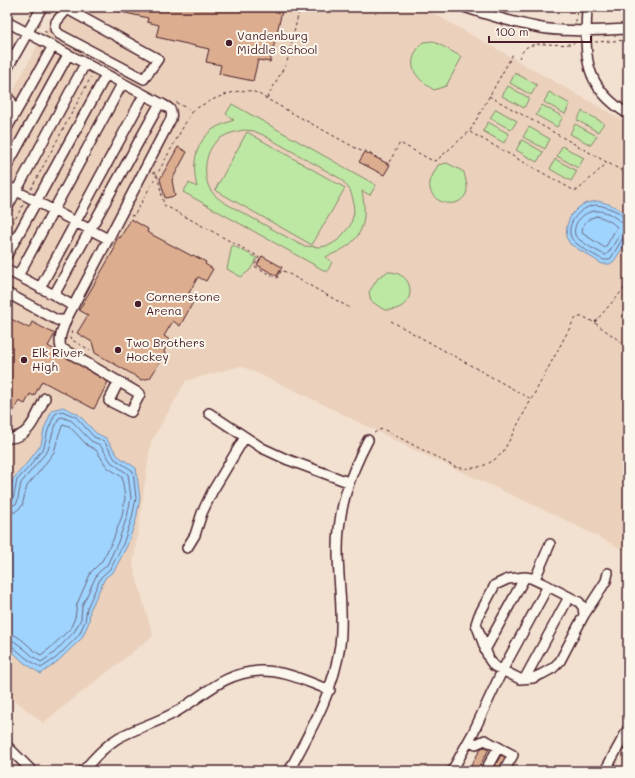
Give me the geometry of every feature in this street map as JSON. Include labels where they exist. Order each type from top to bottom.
[{"type":"street","points":[[7,69],[42,7]]},
{"type":"street","points":[[464,7],[490,16],[537,28],[586,30],[628,29]]},
{"type":"street","points":[[587,7],[586,42],[591,73],[597,86],[610,102],[628,114]]},
{"type":"street","points":[[40,288],[140,93],[144,79],[158,60],[67,9],[56,22],[55,29],[59,34],[144,79]]},
{"type":"street","points":[[7,22],[160,103],[170,109],[172,113],[171,119],[73,306],[60,337],[61,348],[119,382]]},
{"type":"street","points":[[7,128],[53,46]]},
{"type":"street","points":[[7,166],[68,55]]},
{"type":"street","points":[[7,208],[85,64]]},
{"type":"street","points":[[7,255],[106,75]]},
{"type":"street","points":[[18,276],[122,84]]},
{"type":"street","points":[[7,97],[11,101],[11,106],[7,114]]},
{"type":"street","points":[[54,295],[160,103]]},
{"type":"street","points":[[7,186],[108,239]]},
{"type":"street","points":[[7,270],[73,306]]},
{"type":"street","points":[[7,293],[58,320],[66,320]]},
{"type":"street","points":[[7,438],[22,436],[31,426],[45,398]]},
{"type":"street","points":[[209,413],[262,448],[286,459],[348,482]]},
{"type":"street","points":[[186,548],[195,535],[202,513],[212,492],[245,437]]},
{"type":"street","points":[[289,771],[315,723],[330,690],[336,668],[340,644],[341,605],[338,564],[338,536],[348,482],[368,440]]},
{"type":"street","points":[[486,650],[550,544]]},
{"type":"street","points":[[584,615],[583,608],[578,602],[548,586],[530,578],[508,579],[495,585],[479,615],[476,624],[489,659],[494,666],[520,679],[542,674],[553,668],[560,661],[584,615],[606,581],[608,573]]},
{"type":"street","points":[[452,771],[469,740],[502,671],[548,586]]},
{"type":"street","points":[[525,678],[569,597]]},
{"type":"street","points":[[82,771],[99,753],[118,738],[173,714],[228,678],[237,675],[258,672],[279,672],[330,690]]},
{"type":"street","points":[[605,771],[628,728]]},
{"type":"street","points":[[469,740],[476,744],[485,740],[512,755],[504,771]]},
{"type":"street","points":[[7,746],[32,771]]},
{"type":"street","points":[[485,771],[498,748]]},
{"type":"path","points":[[266,98],[287,62],[300,7]]},
{"type":"path","points":[[519,58],[526,48],[534,46],[570,44],[574,42],[628,40]]},
{"type":"path","points":[[192,111],[200,106],[236,91],[251,91],[361,151],[364,150],[388,164],[400,143],[433,161],[469,132],[513,54]]},
{"type":"path","points":[[30,190],[91,77]]},
{"type":"path","points":[[489,96],[626,173]]},
{"type":"path","points":[[469,132],[573,190],[578,190],[607,163]]},
{"type":"path","points":[[152,172],[157,174],[164,205],[259,257],[254,266],[277,278],[282,270],[350,308]]},
{"type":"path","points":[[7,234],[22,206]]},
{"type":"path","points":[[595,322],[628,284]]},
{"type":"path","points":[[368,440],[374,433],[384,429],[455,467],[464,469],[475,468],[488,464],[503,452],[574,320],[578,317],[584,317],[595,322],[602,329],[628,347]]},
{"type":"path","points":[[391,321],[532,400]]},
{"type":"path","points":[[7,762],[16,771]]},
{"type":"shaded area","points":[[58,7],[422,7],[628,123],[628,552],[557,516],[410,448],[298,392],[241,366],[186,381],[151,442],[133,565],[153,636],[43,723],[7,694],[7,102]]},
{"type":"green space","points":[[433,41],[462,57],[446,86],[434,90],[416,75],[413,63],[417,50],[423,42]]},
{"type":"green space","points":[[515,73],[537,85],[531,95],[510,83]]},
{"type":"green space","points":[[508,86],[529,98],[524,108],[502,96]]},
{"type":"green space","points":[[549,92],[570,104],[565,114],[544,102]]},
{"type":"green space","points":[[232,104],[376,185],[370,195],[362,191],[364,204],[363,225],[354,240],[347,247],[325,257],[332,262],[327,272],[183,192],[189,183],[197,187],[195,179],[195,164],[201,142],[214,128],[234,120],[226,114]],"holes":[[[244,130],[254,131],[341,179],[350,190],[353,199],[354,213],[350,226],[338,240],[330,245],[321,247],[303,246],[225,203],[211,191],[208,186],[206,167],[208,155],[214,144],[220,138],[232,133]]]},
{"type":"green space","points":[[542,105],[563,117],[557,127],[536,115]]},
{"type":"green space","points":[[496,109],[517,121],[511,130],[490,118]]},
{"type":"green space","points":[[582,111],[604,123],[598,132],[577,120]]},
{"type":"green space","points":[[488,122],[509,134],[504,143],[483,131]]},
{"type":"green space","points":[[575,124],[597,136],[591,145],[570,134]]},
{"type":"green space","points":[[529,127],[550,139],[545,149],[523,137]]},
{"type":"green space","points":[[247,132],[345,188],[312,245],[215,190]]},
{"type":"green space","points":[[522,140],[543,152],[537,162],[516,150]]},
{"type":"green space","points":[[562,146],[584,158],[578,168],[557,156]]},
{"type":"green space","points":[[555,159],[577,171],[571,181],[550,169]]},
{"type":"green space","points":[[447,163],[464,172],[467,191],[462,199],[456,203],[443,202],[437,199],[430,189],[432,176],[438,165]]},
{"type":"green space","points":[[232,245],[257,258],[250,270],[241,277],[227,269]]},
{"type":"green space","points":[[387,272],[397,273],[404,277],[410,290],[406,303],[391,310],[385,310],[371,301],[369,292],[378,278]]},
{"type":"water","points":[[598,201],[614,206],[628,217],[628,237],[614,261],[610,264],[602,264],[570,244],[566,237],[567,225],[571,215],[579,207],[586,203]]},
{"type":"water","points":[[63,407],[78,414],[96,433],[106,438],[118,456],[136,468],[140,498],[136,520],[127,546],[114,571],[105,578],[90,610],[89,622],[82,638],[58,661],[41,674],[23,662],[7,646],[7,507],[13,479],[41,445],[44,429],[52,410]]},
{"type":"building","name":"Vandenburg Middle School","points":[[108,7],[283,7],[270,62],[258,60],[253,81],[219,74],[221,65],[206,62],[209,49],[156,37],[159,25],[147,22],[148,18],[108,9]]},
{"type":"building","points":[[178,147],[187,152],[172,180],[175,196],[165,198],[160,179]]},
{"type":"building","points":[[365,152],[390,165],[384,175],[359,162]]},
{"type":"building","name":"Cornerstone Arena","points":[[131,219],[148,229],[147,232],[206,262],[205,264],[213,269],[206,281],[198,277],[189,293],[196,297],[180,326],[173,321],[164,336],[170,340],[164,351],[165,354],[150,378],[141,380],[95,353],[92,342],[77,333],[88,315],[79,310],[115,248],[113,247],[118,237],[120,238]]},
{"type":"building","points":[[262,256],[282,267],[277,276],[257,265]]},
{"type":"building","points":[[7,317],[29,328],[32,322],[55,334],[48,346],[108,382],[94,409],[42,381],[34,396],[30,394],[25,404],[19,401],[7,423]]},
{"type":"building","points":[[485,747],[489,749],[477,771],[468,771],[481,748]]},
{"type":"building","points":[[501,755],[505,757],[498,771],[492,771]]},
{"type":"place","name":"Vandenburg Middle School","points":[[229,43]]},
{"type":"place","name":"Cornerstone Arena","points":[[138,304]]},
{"type":"place","name":"Two Brothers Hockey","points":[[118,350]]},
{"type":"place","name":"Elk River High","points":[[24,360]]}]
